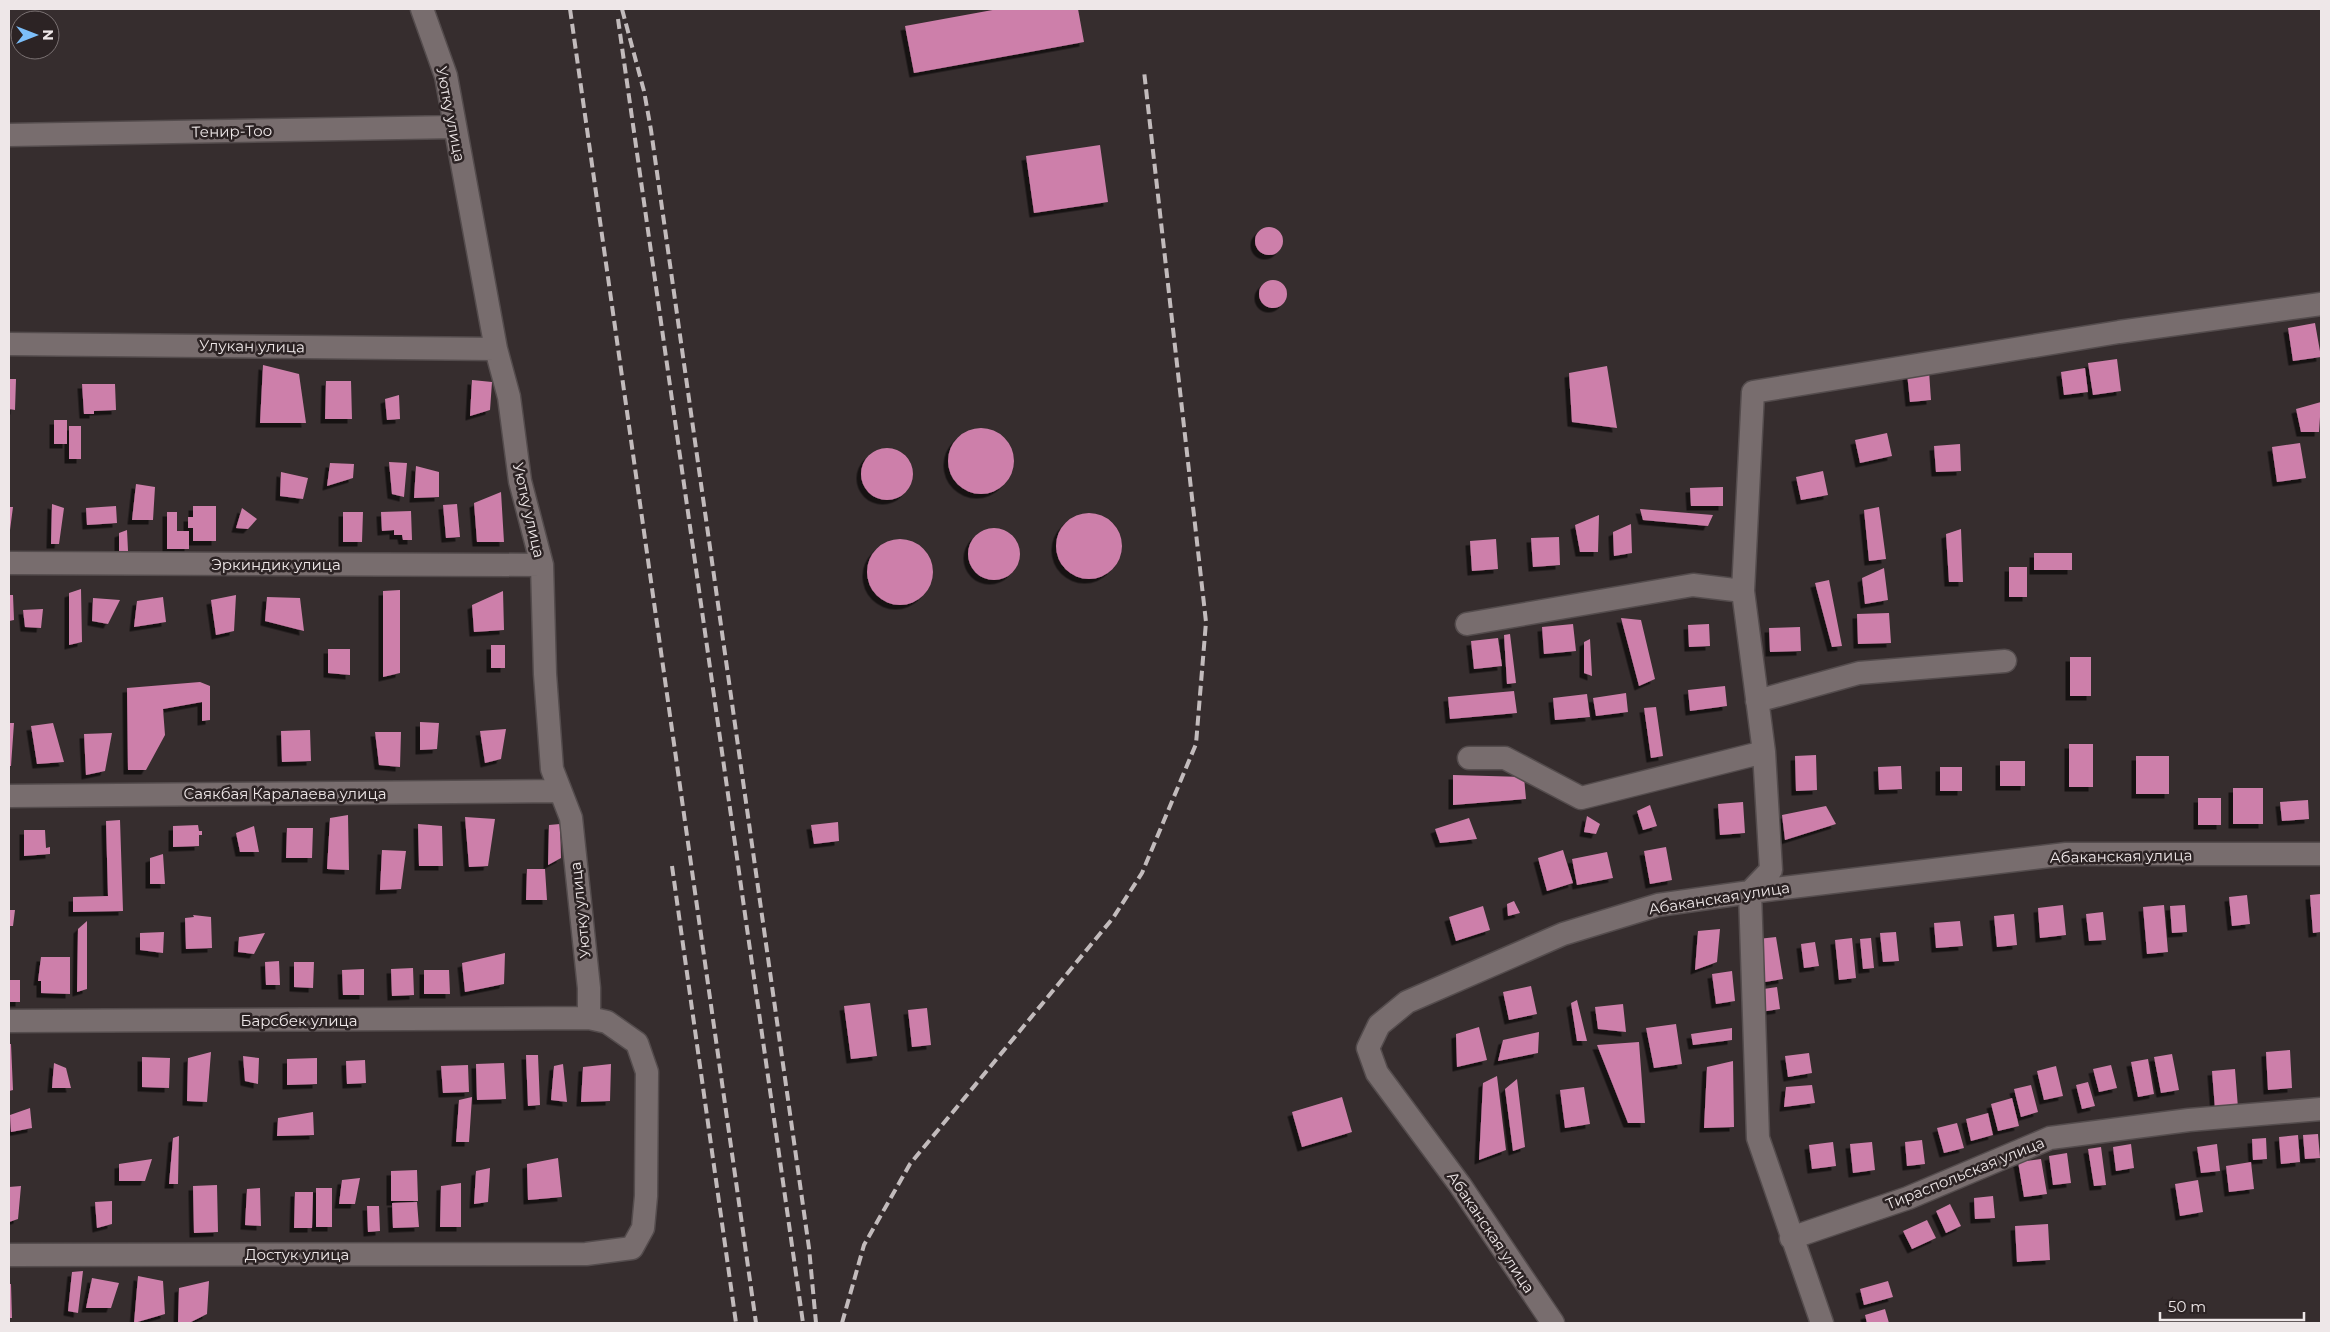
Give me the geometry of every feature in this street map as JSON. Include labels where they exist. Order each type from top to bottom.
[{"type":"street","name":"Уютку улица","points":[[422,9],[446,76],[496,349],[509,397],[520,481],[542,565],[545,674],[552,769],[570,818],[589,988],[589,1018]]},
{"type":"street","name":"Тенир-Тоо","points":[[9,135],[455,127]]},
{"type":"street","points":[[1822,1323],[1791,1238],[1758,1138],[1750,892],[1771,870],[1764,752],[1743,591],[1753,392],[2119,332],[2321,304]]},
{"type":"street","name":"Улукан улица","points":[[9,344],[496,349]]},
{"type":"street","name":"Эркиндик улица","points":[[9,563],[542,565]]},
{"type":"street","points":[[1467,624],[1692,585],[1743,591]]},
{"type":"street","points":[[1758,701],[1859,673],[2005,661]]},
{"type":"street","points":[[1469,758],[1506,758],[1581,798],[1764,752]]},
{"type":"street","name":"Саякбая Каралаева улица","points":[[9,796],[560,791]]},
{"type":"street","name":"Абаканская улица","points":[[1553,1323],[1460,1185],[1377,1073],[1368,1048],[1379,1026],[1407,1002],[1563,934],[1658,905],[2066,854],[2321,854]]},
{"type":"street","name":"Барсбек улица","points":[[9,1021],[589,1018],[607,1022],[637,1043],[647,1072],[646,1196],[643,1228],[632,1248],[586,1254]]},
{"type":"street","name":"Тираспольская улица","points":[[1791,1238],[1908,1198],[2050,1138],[2189,1120],[2321,1109]]},
{"type":"street","name":"Достук улица","points":[[9,1255],[586,1254]]},
{"type":"building","points":[[998,9],[1078,9],[1084,42],[914,73],[905,26]]},
{"type":"building","points":[[1100,145],[1108,202],[1034,213],[1026,156]]},
{"type":"building","points":[[1269,227],[1279,231],[1283,241],[1279,251],[1269,255],[1259,251],[1255,241],[1259,231]]},
{"type":"building","points":[[1273,280],[1283,284],[1287,294],[1283,304],[1273,308],[1263,304],[1259,294],[1263,284]]},
{"type":"building","points":[[2315,323],[2321,357],[2293,361],[2288,328]]},
{"type":"building","points":[[2117,359],[2121,391],[2093,395],[2088,363]]},
{"type":"building","points":[[263,365],[299,374],[306,423],[260,423]]},
{"type":"building","points":[[1607,366],[1617,428],[1572,422],[1569,373]]},
{"type":"building","points":[[2085,368],[2088,392],[2064,395],[2061,372]]},
{"type":"building","points":[[1929,371],[1931,400],[1910,402],[1907,373]]},
{"type":"building","points":[[9,379],[16,379],[15,410],[9,409]]},
{"type":"building","points":[[472,380],[492,382],[490,410],[470,416]]},
{"type":"building","points":[[326,381],[351,381],[352,419],[325,419]]},
{"type":"building","points":[[82,384],[115,384],[116,410],[94,411],[94,414],[84,414]]},
{"type":"building","points":[[399,395],[400,419],[387,420],[385,399]]},
{"type":"building","points":[[2321,402],[2319,432],[2301,432],[2296,409]]},
{"type":"building","points":[[54,420],[67,420],[67,444],[54,444]]},
{"type":"building","points":[[69,426],[81,426],[81,459],[69,459]]},
{"type":"building","points":[[975,428],[987,428],[999,433],[1009,443],[1014,455],[1012,474],[999,489],[987,494],[975,494],[963,489],[953,479],[948,467],[948,455],[953,443],[963,433]]},
{"type":"building","points":[[1887,433],[1892,456],[1860,463],[1855,440]]},
{"type":"building","points":[[2300,443],[2306,478],[2277,482],[2272,447]]},
{"type":"building","points":[[1960,444],[1961,471],[1936,472],[1934,446]]},
{"type":"building","points":[[887,448],[897,450],[905,456],[911,464],[913,474],[911,484],[905,492],[897,498],[887,500],[877,498],[869,492],[863,484],[861,474],[863,464],[869,456],[877,450]]},
{"type":"building","points":[[389,462],[407,463],[404,497],[392,494]]},
{"type":"building","points":[[330,463],[354,464],[353,478],[327,486]]},
{"type":"building","points":[[416,466],[439,472],[439,497],[414,498]]},
{"type":"building","points":[[1823,471],[1828,495],[1801,500],[1796,477]]},
{"type":"building","points":[[281,472],[308,478],[303,499],[280,496]]},
{"type":"building","points":[[136,484],[155,487],[153,520],[132,520]]},
{"type":"building","points":[[1723,487],[1723,506],[1691,506],[1690,488]]},
{"type":"building","points":[[501,492],[504,542],[477,542],[474,503]]},
{"type":"building","points":[[52,504],[64,508],[59,544],[51,544]]},
{"type":"building","points":[[457,504],[460,537],[446,538],[443,505]]},
{"type":"building","points":[[116,506],[117,523],[87,525],[86,508]]},
{"type":"building","points":[[193,506],[216,506],[216,541],[193,541],[193,528],[188,528],[188,517],[193,517]]},
{"type":"building","points":[[9,507],[13,507],[10,530],[9,530]]},
{"type":"building","points":[[1879,507],[1886,559],[1869,561],[1864,510]]},
{"type":"building","points":[[242,508],[257,519],[248,529],[236,528]]},
{"type":"building","points":[[1640,509],[1713,515],[1708,526],[1643,520]]},
{"type":"building","points":[[411,511],[412,540],[403,540],[402,535],[394,535],[394,530],[382,531],[381,512]]},
{"type":"building","points":[[167,512],[177,512],[177,531],[189,531],[189,549],[167,549]]},
{"type":"building","points":[[343,512],[363,512],[362,542],[343,542]]},
{"type":"building","points":[[1083,513],[1095,513],[1107,518],[1117,528],[1122,540],[1120,559],[1107,574],[1095,579],[1083,579],[1071,574],[1061,564],[1056,552],[1056,540],[1061,528],[1071,518]]},
{"type":"building","points":[[1599,515],[1598,552],[1580,552],[1575,525]]},
{"type":"building","points":[[1631,524],[1632,553],[1614,556],[1613,532]]},
{"type":"building","points":[[994,528],[1004,530],[1012,536],[1018,544],[1020,554],[1018,564],[1012,572],[1004,578],[994,580],[984,578],[976,572],[970,564],[968,554],[970,544],[976,536],[984,530]]},
{"type":"building","points":[[1961,529],[1963,582],[1949,582],[1946,534]]},
{"type":"building","points":[[127,530],[128,551],[119,552],[119,533]]},
{"type":"building","points":[[1559,537],[1560,565],[1533,567],[1531,538]]},
{"type":"building","points":[[894,539],[906,539],[918,544],[928,554],[933,566],[931,585],[918,600],[906,605],[894,605],[882,600],[872,590],[867,578],[867,566],[872,554],[882,544]]},
{"type":"building","points":[[1496,539],[1498,569],[1472,571],[1470,541]]},
{"type":"building","points":[[2034,553],[2072,553],[2072,570],[2034,570]]},
{"type":"building","points":[[2009,567],[2027,567],[2027,597],[2009,597]]},
{"type":"building","points":[[1884,568],[1888,600],[1865,604],[1862,578]]},
{"type":"building","points":[[1829,580],[1842,646],[1832,647],[1815,583]]},
{"type":"building","points":[[81,589],[82,642],[69,645],[69,593]]},
{"type":"building","points":[[400,590],[400,673],[383,677],[383,591]]},
{"type":"building","points":[[503,591],[504,630],[474,632],[472,605]]},
{"type":"building","points":[[9,595],[13,595],[14,620],[9,621]]},
{"type":"building","points":[[236,595],[234,631],[216,635],[211,600]]},
{"type":"building","points":[[163,597],[166,622],[134,627],[137,601]]},
{"type":"building","points":[[267,597],[300,598],[304,631],[265,621]]},
{"type":"building","points":[[93,598],[120,600],[108,624],[92,621]]},
{"type":"building","points":[[43,609],[41,628],[25,627],[23,610]]},
{"type":"building","points":[[1889,613],[1891,643],[1858,644],[1857,614]]},
{"type":"building","points":[[1621,618],[1641,620],[1655,679],[1639,686]]},
{"type":"building","points":[[1573,624],[1576,651],[1544,654],[1542,627]]},
{"type":"building","points":[[1709,624],[1710,646],[1689,647],[1688,625]]},
{"type":"building","points":[[1800,627],[1801,651],[1770,652],[1769,628]]},
{"type":"building","points":[[1510,634],[1516,683],[1507,684],[1504,635]]},
{"type":"building","points":[[1498,638],[1502,666],[1474,669],[1471,641]]},
{"type":"building","points":[[1590,639],[1592,676],[1584,673],[1584,642]]},
{"type":"building","points":[[491,645],[505,645],[505,668],[491,668]]},
{"type":"building","points":[[328,649],[350,649],[350,675],[328,673]]},
{"type":"building","points":[[2070,657],[2091,657],[2091,696],[2070,696]]},
{"type":"building","points":[[200,682],[210,686],[210,720],[202,721],[202,702],[163,709],[165,735],[146,770],[128,770],[127,688]]},
{"type":"building","points":[[1725,686],[1727,706],[1690,711],[1688,690]]},
{"type":"building","points":[[1514,691],[1517,713],[1450,719],[1448,697]]},
{"type":"building","points":[[1626,693],[1628,712],[1596,716],[1593,698]]},
{"type":"building","points":[[1587,694],[1590,717],[1555,720],[1553,698]]},
{"type":"building","points":[[1656,707],[1663,756],[1651,758],[1644,708]]},
{"type":"building","points":[[420,722],[439,723],[437,749],[420,750]]},
{"type":"building","points":[[9,723],[14,723],[11,766],[9,766]]},
{"type":"building","points":[[53,723],[64,762],[37,764],[31,726]]},
{"type":"building","points":[[506,729],[501,759],[485,763],[480,731]]},
{"type":"building","points":[[310,730],[311,761],[282,762],[281,731]]},
{"type":"building","points":[[375,732],[401,732],[400,767],[379,765]]},
{"type":"building","points":[[112,733],[105,771],[86,775],[84,734]]},
{"type":"building","points":[[2069,744],[2093,744],[2093,787],[2069,787]]},
{"type":"building","points":[[1816,755],[1817,790],[1796,791],[1795,756]]},
{"type":"building","points":[[2136,756],[2169,756],[2169,794],[2136,794]]},
{"type":"building","points":[[2000,761],[2025,761],[2025,786],[2000,786]]},
{"type":"building","points":[[1901,766],[1902,789],[1879,790],[1878,767]]},
{"type":"building","points":[[1940,767],[1962,767],[1962,791],[1940,791]]},
{"type":"building","points":[[1453,775],[1524,777],[1526,799],[1453,805]]},
{"type":"building","points":[[2233,788],[2263,788],[2263,824],[2233,824]]},
{"type":"building","points":[[2198,798],[2221,798],[2221,825],[2198,825]]},
{"type":"building","points":[[2308,800],[2309,819],[2282,821],[2280,802]]},
{"type":"building","points":[[1743,802],[1745,833],[1720,835],[1718,804]]},
{"type":"building","points":[[1650,805],[1657,826],[1643,830],[1637,811]]},
{"type":"building","points":[[1826,806],[1836,824],[1785,840],[1782,815]]},
{"type":"building","points":[[348,815],[349,870],[327,869],[330,818]]},
{"type":"building","points":[[1587,816],[1600,824],[1596,834],[1584,832]]},
{"type":"building","points":[[465,817],[495,819],[488,866],[469,867]]},
{"type":"building","points":[[1469,818],[1477,839],[1440,843],[1435,829]]},
{"type":"building","points":[[120,820],[123,911],[73,912],[73,897],[108,896],[106,821]]},
{"type":"building","points":[[838,822],[839,841],[814,844],[811,825]]},
{"type":"building","points":[[418,824],[442,826],[443,866],[419,866]]},
{"type":"building","points":[[560,824],[561,858],[548,865],[549,825]]},
{"type":"building","points":[[198,825],[199,831],[202,831],[202,835],[199,835],[199,846],[173,847],[173,826]]},
{"type":"building","points":[[254,826],[259,852],[240,852],[236,833]]},
{"type":"building","points":[[287,828],[313,828],[312,858],[286,858]]},
{"type":"building","points":[[24,830],[45,830],[46,848],[50,847],[50,854],[24,856]]},
{"type":"building","points":[[1666,847],[1672,880],[1650,884],[1644,851]]},
{"type":"building","points":[[382,850],[406,851],[401,889],[380,890]]},
{"type":"building","points":[[1563,850],[1573,883],[1547,891],[1538,858]]},
{"type":"building","points":[[1607,852],[1613,878],[1577,885],[1572,859]]},
{"type":"building","points":[[163,854],[165,884],[150,884],[150,858]]},
{"type":"building","points":[[527,869],[545,869],[547,900],[526,900]]},
{"type":"building","points":[[2321,894],[2321,932],[2313,933],[2310,895]]},
{"type":"building","points":[[2247,895],[2250,924],[2232,926],[2229,897]]},
{"type":"building","points":[[1514,901],[1520,913],[1508,916],[1507,904]]},
{"type":"building","points":[[2063,905],[2066,935],[2040,938],[2038,908]]},
{"type":"building","points":[[2164,905],[2168,952],[2147,954],[2143,907]]},
{"type":"building","points":[[2185,905],[2187,932],[2172,933],[2170,906]]},
{"type":"building","points":[[1483,906],[1490,930],[1456,941],[1449,917]]},
{"type":"building","points":[[9,910],[15,910],[13,926],[9,926]]},
{"type":"building","points":[[2103,912],[2106,940],[2089,941],[2086,914]]},
{"type":"building","points":[[2014,914],[2017,945],[1997,947],[1994,916]]},
{"type":"building","points":[[193,915],[211,917],[212,948],[186,949],[185,918],[194,917]]},
{"type":"building","points":[[87,921],[87,989],[77,992],[78,929]]},
{"type":"building","points":[[1960,921],[1963,946],[1936,948],[1934,923]]},
{"type":"building","points":[[1720,929],[1717,962],[1695,970],[1698,931]]},
{"type":"building","points":[[164,932],[163,953],[140,950],[140,933]]},
{"type":"building","points":[[1896,932],[1899,961],[1883,962],[1880,933]]},
{"type":"building","points":[[265,933],[254,954],[238,952],[239,937]]},
{"type":"building","points":[[1776,937],[1783,979],[1765,982],[1758,939]]},
{"type":"building","points":[[1852,938],[1856,978],[1839,980],[1835,940]]},
{"type":"building","points":[[1871,938],[1874,968],[1863,969],[1860,939]]},
{"type":"building","points":[[1815,942],[1819,966],[1804,968],[1801,944]]},
{"type":"building","points":[[505,953],[504,984],[465,992],[462,963]]},
{"type":"building","points":[[41,957],[70,957],[70,994],[41,993],[41,981],[38,981]]},
{"type":"building","points":[[279,961],[280,985],[266,985],[265,962]]},
{"type":"building","points":[[294,962],[314,962],[313,988],[294,987]]},
{"type":"building","points":[[413,968],[414,995],[392,996],[391,969]]},
{"type":"building","points":[[364,969],[364,995],[343,995],[342,970]]},
{"type":"building","points":[[424,970],[449,970],[450,994],[424,994]]},
{"type":"building","points":[[1732,971],[1735,1001],[1716,1004],[1712,974]]},
{"type":"building","points":[[9,980],[20,980],[20,1002],[9,1002]]},
{"type":"building","points":[[1531,986],[1537,1014],[1509,1020],[1503,992]]},
{"type":"building","points":[[1777,987],[1780,1009],[1760,1012],[1757,990]]},
{"type":"building","points":[[1577,1000],[1587,1041],[1577,1041],[1571,1003]]},
{"type":"building","points":[[870,1003],[877,1056],[851,1059],[844,1006]]},
{"type":"building","points":[[1623,1004],[1626,1032],[1598,1029],[1595,1007]]},
{"type":"building","points":[[927,1008],[931,1045],[912,1047],[908,1010]]},
{"type":"building","points":[[1676,1024],[1682,1064],[1654,1068],[1646,1028]]},
{"type":"building","points":[[1479,1027],[1487,1060],[1457,1067],[1456,1034]]},
{"type":"building","points":[[1732,1028],[1732,1040],[1693,1045],[1691,1034]]},
{"type":"building","points":[[1539,1032],[1538,1053],[1498,1061],[1503,1040]]},
{"type":"building","points":[[1639,1042],[1645,1123],[1628,1123],[1597,1045]]},
{"type":"building","points":[[9,1044],[11,1044],[13,1090],[9,1091]]},
{"type":"building","points":[[2290,1050],[2292,1088],[2268,1090],[2266,1052]]},
{"type":"building","points":[[211,1052],[207,1102],[187,1101],[188,1058]]},
{"type":"building","points":[[1809,1053],[1812,1073],[1788,1077],[1785,1056]]},
{"type":"building","points":[[2172,1054],[2179,1090],[2161,1093],[2154,1057]]},
{"type":"building","points":[[526,1055],[538,1055],[540,1105],[528,1106]]},
{"type":"building","points":[[243,1056],[259,1058],[258,1084],[245,1081]]},
{"type":"building","points":[[142,1057],[170,1058],[169,1088],[142,1087]]},
{"type":"building","points":[[317,1058],[317,1084],[287,1085],[287,1059]]},
{"type":"building","points":[[2148,1059],[2154,1094],[2138,1097],[2131,1062]]},
{"type":"building","points":[[365,1060],[366,1083],[347,1084],[346,1061]]},
{"type":"building","points":[[1733,1061],[1734,1127],[1704,1128],[1707,1067]]},
{"type":"building","points":[[54,1063],[66,1068],[71,1088],[52,1088]]},
{"type":"building","points":[[504,1063],[506,1099],[477,1100],[476,1064]]},
{"type":"building","points":[[563,1064],[567,1102],[551,1100],[554,1066]]},
{"type":"building","points":[[611,1064],[610,1101],[581,1102],[583,1067]]},
{"type":"building","points":[[468,1065],[469,1092],[443,1093],[441,1066]]},
{"type":"building","points":[[2111,1065],[2117,1088],[2099,1092],[2093,1069]]},
{"type":"building","points":[[2056,1066],[2063,1096],[2044,1100],[2037,1071]]},
{"type":"building","points":[[2235,1069],[2238,1108],[2215,1109],[2212,1071]]},
{"type":"building","points":[[1497,1076],[1506,1150],[1479,1160],[1483,1083]]},
{"type":"building","points":[[1517,1079],[1525,1147],[1513,1151],[1505,1089]]},
{"type":"building","points":[[2088,1082],[2095,1106],[2082,1109],[2076,1085]]},
{"type":"building","points":[[1812,1085],[1815,1103],[1784,1107],[1786,1087]]},
{"type":"building","points":[[2031,1085],[2038,1112],[2021,1117],[2014,1089]]},
{"type":"building","points":[[1584,1087],[1590,1124],[1565,1128],[1560,1090]]},
{"type":"building","points":[[472,1097],[469,1142],[456,1142],[459,1100]]},
{"type":"building","points":[[1342,1097],[1352,1132],[1302,1147],[1292,1112]]},
{"type":"building","points":[[2012,1098],[2019,1126],[1998,1131],[1991,1104]]},
{"type":"building","points":[[30,1108],[32,1128],[11,1132],[10,1115]]},
{"type":"building","points":[[313,1112],[314,1135],[277,1136],[278,1118]]},
{"type":"building","points":[[1988,1113],[1993,1135],[1971,1141],[1966,1119]]},
{"type":"building","points":[[1957,1123],[1964,1148],[1944,1153],[1937,1128]]},
{"type":"building","points":[[2318,1134],[2320,1158],[2305,1159],[2303,1135]]},
{"type":"building","points":[[2298,1135],[2300,1162],[2281,1164],[2279,1137]]},
{"type":"building","points":[[179,1136],[178,1184],[169,1184],[173,1138]]},
{"type":"building","points":[[2266,1138],[2267,1159],[2253,1160],[2252,1139]]},
{"type":"building","points":[[1922,1140],[1925,1164],[1907,1166],[1905,1142]]},
{"type":"building","points":[[1833,1142],[1836,1166],[1812,1169],[1809,1145]]},
{"type":"building","points":[[1872,1142],[1875,1170],[1853,1173],[1850,1144]]},
{"type":"building","points":[[2131,1144],[2134,1168],[2116,1171],[2113,1147]]},
{"type":"building","points":[[2217,1144],[2220,1171],[2201,1173],[2197,1147]]},
{"type":"building","points":[[2101,1147],[2106,1185],[2094,1186],[2088,1149]]},
{"type":"building","points":[[2067,1153],[2071,1183],[2053,1185],[2049,1156]]},
{"type":"building","points":[[558,1158],[562,1197],[528,1200],[527,1164]]},
{"type":"building","points":[[152,1159],[145,1181],[119,1181],[119,1164]]},
{"type":"building","points":[[2041,1159],[2047,1194],[2024,1197],[2018,1162]]},
{"type":"building","points":[[2251,1162],[2254,1189],[2229,1192],[2226,1166]]},
{"type":"building","points":[[490,1168],[488,1202],[474,1204],[476,1171]]},
{"type":"building","points":[[417,1170],[418,1201],[391,1201],[391,1171]]},
{"type":"building","points":[[360,1178],[355,1204],[339,1204],[342,1180]]},
{"type":"building","points":[[2198,1180],[2203,1212],[2180,1216],[2175,1184]]},
{"type":"building","points":[[461,1183],[461,1227],[440,1227],[441,1186]]},
{"type":"building","points":[[217,1185],[218,1232],[194,1233],[193,1186]]},
{"type":"building","points":[[21,1186],[18,1219],[9,1222],[9,1187]]},
{"type":"building","points":[[260,1188],[261,1226],[245,1225],[247,1189]]},
{"type":"building","points":[[316,1188],[332,1188],[332,1227],[316,1227]]},
{"type":"building","points":[[295,1192],[313,1192],[312,1228],[294,1228]]},
{"type":"building","points":[[1993,1196],[1995,1218],[1975,1219],[1974,1198]]},
{"type":"building","points":[[112,1201],[112,1224],[97,1228],[95,1202]]},
{"type":"building","points":[[417,1202],[419,1227],[393,1228],[392,1203]]},
{"type":"building","points":[[1950,1204],[1961,1226],[1946,1233],[1936,1211]]},
{"type":"building","points":[[367,1206],[379,1206],[380,1231],[368,1232]]},
{"type":"building","points":[[1927,1220],[1936,1238],[1912,1249],[1903,1231]]},
{"type":"building","points":[[2048,1224],[2050,1260],[2017,1262],[2015,1226]]},
{"type":"building","points":[[83,1271],[78,1313],[68,1311],[72,1272]]},
{"type":"building","points":[[138,1276],[163,1281],[165,1314],[134,1323]]},
{"type":"building","points":[[92,1278],[119,1283],[111,1308],[86,1308]]},
{"type":"building","points":[[209,1281],[207,1314],[189,1323],[178,1323],[179,1288]]},
{"type":"building","points":[[1888,1281],[1893,1297],[1864,1305],[1860,1289]]},
{"type":"building","points":[[9,1284],[11,1284],[12,1318],[9,1318]]},
{"type":"building","points":[[1885,1309],[1889,1323],[1867,1323],[1865,1315]]},
{"type":"railway","points":[[570,9],[756,1323]]},
{"type":"railway","points":[[622,9],[644,91],[651,130],[809,1248],[816,1323]]},
{"type":"railway","points":[[618,19],[803,1323]]},
{"type":"railway","points":[[842,1323],[864,1245],[910,1164],[1113,918],[1142,873],[1196,744],[1206,622],[1144,71]]},
{"type":"railway","points":[[672,866],[736,1323]]}]
